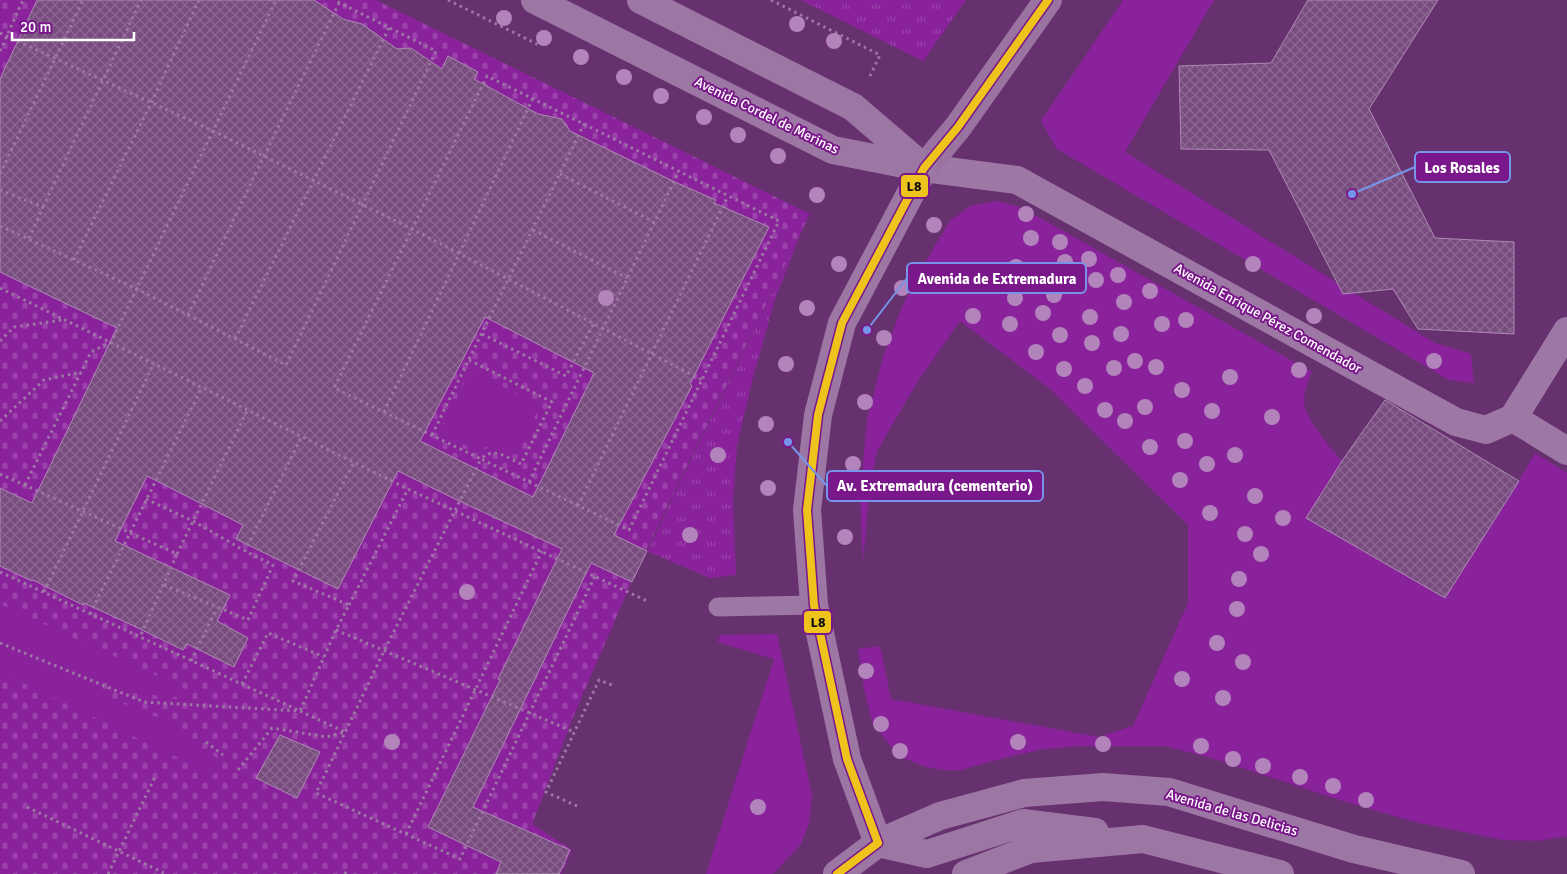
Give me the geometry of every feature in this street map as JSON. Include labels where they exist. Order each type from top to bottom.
[{"type":"main road","name":"Avenida Cordel de Merinas","points":[[535,0],[833,150],[924,168]]},
{"type":"main road","points":[[641,0],[853,108],[924,168],[842,323],[818,415],[807,510],[814,605],[847,759],[878,843],[870,874]]},
{"type":"main road","name":"Avenida de las Delicias","points":[[837,874],[878,843],[940,816],[1024,794],[1103,787],[1169,792],[1354,849],[1461,874]]},
{"type":"main road","points":[[878,843],[927,854],[1023,823],[1143,839],[1280,874]]},
{"type":"main road","points":[[966,874],[1031,849],[1143,839]]},
{"type":"street","points":[[924,168],[958,127],[1048,0]]},
{"type":"street","name":"Avenida Enrique Pérez Comendador","points":[[924,168],[1017,180],[1456,422],[1486,430],[1514,418]]},
{"type":"street","points":[[1567,331],[1514,418],[1567,451]]},
{"type":"lane","points":[[718,607],[814,605]]},
{"type":"path","points":[[0,51],[23,0]]},
{"type":"path","points":[[0,174],[83,0]]},
{"type":"path","points":[[29,240],[141,0]]},
{"type":"path","points":[[74,260],[199,0]]},
{"type":"path","points":[[25,485],[91,352],[111,342],[276,0]]},
{"type":"path","points":[[0,226],[136,289],[286,365],[436,51],[334,0]]},
{"type":"path","points":[[772,0],[880,55],[853,108]]},
{"type":"path","points":[[188,315],[339,2]]},
{"type":"path","points":[[235,339],[389,28]]},
{"type":"path","points":[[0,33],[212,131],[412,229],[594,322],[702,380]]},
{"type":"path","points":[[487,76],[584,124],[779,221],[629,530],[334,388],[487,76]]},
{"type":"path","points":[[384,412],[533,98]]},
{"type":"path","points":[[432,435],[584,124]]},
{"type":"path","points":[[529,482],[679,171]]},
{"type":"path","points":[[560,174],[654,222]]},
{"type":"path","points":[[0,190],[43,208]]},
{"type":"path","points":[[578,506],[728,196]]},
{"type":"path","points":[[533,230],[627,278]]},
{"type":"path","points":[[0,288],[408,489],[649,602]]},
{"type":"path","points":[[0,341],[14,327],[65,320]]},
{"type":"path","points":[[482,334],[566,376],[594,322]]},
{"type":"path","points":[[469,360],[552,402],[521,464],[497,453],[490,453],[481,459],[384,651],[316,793],[460,859],[596,576]]},
{"type":"path","points":[[44,592],[154,363]]},
{"type":"path","points":[[0,422],[44,380],[81,372]]},
{"type":"path","points":[[90,614],[202,387]]},
{"type":"path","points":[[140,637],[177,554],[248,409]]},
{"type":"path","points":[[245,551],[302,436]]},
{"type":"path","points":[[349,605],[293,581],[354,462]]},
{"type":"path","points":[[0,474],[177,554]]},
{"type":"path","points":[[300,711],[336,630],[408,489]]},
{"type":"path","points":[[146,499],[193,521],[273,565],[248,620],[164,585]]},
{"type":"path","points":[[406,834],[542,551]]},
{"type":"path","points":[[0,572],[345,732]]},
{"type":"path","points":[[191,661],[218,608]]},
{"type":"path","points":[[336,630],[574,732]]},
{"type":"path","points":[[242,684],[268,633],[324,656]]},
{"type":"path","points":[[0,642],[144,702],[300,711]]},
{"type":"path","points":[[577,806],[546,792],[598,680],[612,686]]},
{"type":"path","points":[[238,770],[272,728],[327,737],[345,732]]},
{"type":"path","points":[[206,742],[222,755]]},
{"type":"path","points":[[108,874],[155,776]]},
{"type":"path","points":[[27,807],[166,874]]},
{"type":"path","points":[[345,874],[347,869]]},
{"type":"green space","points":[[0,0],[376,0],[810,214],[638,567],[574,715],[532,824],[572,850],[561,874],[0,874]]},
{"type":"green space","points":[[801,0],[966,0],[923,61]]},
{"type":"green space","points":[[1123,0],[1214,0],[1125,152],[1435,343],[1471,354],[1474,383],[1449,380],[1057,149],[1041,121]]},
{"type":"green space","points":[[997,201],[1017,206],[1037,216],[1312,372],[1305,394],[1305,409],[1319,433],[1342,461],[1306,518],[1445,598],[1535,453],[1567,473],[1567,836],[1537,841],[1503,840],[1419,823],[1343,801],[1221,761],[1166,746],[1082,746],[1044,749],[961,770],[942,770],[923,766],[904,758],[892,748],[872,722],[864,689],[858,649],[880,646],[891,699],[1099,737],[1133,726],[1188,603],[1188,525],[1050,389],[960,321],[918,381],[877,451],[869,497],[863,562],[860,497],[867,420],[883,357],[904,302],[950,221],[970,206]]},
{"type":"green space","points":[[802,231],[775,299],[752,381],[737,446],[733,502],[736,575],[710,578],[647,551]]},
{"type":"green space","points":[[471,370],[540,406],[516,455],[497,446],[488,446],[480,452],[439,433]]},
{"type":"green space","points":[[0,604],[190,691],[186,698],[132,693],[100,678],[102,695],[167,721],[198,750],[206,749],[220,761],[214,775],[0,672]]},
{"type":"green space","points":[[777,634],[812,795],[809,823],[801,844],[773,874],[706,874],[774,659],[717,642],[721,635]]},
{"type":"building","points":[[37,0],[314,0],[343,19],[362,24],[397,49],[411,48],[442,69],[448,56],[478,72],[474,79],[538,114],[562,119],[570,131],[716,200],[714,203],[769,227],[690,384],[692,386],[614,535],[647,551],[632,582],[591,563],[473,807],[570,850],[559,874],[496,874],[501,862],[428,827],[562,549],[398,471],[338,589],[236,539],[243,525],[147,476],[115,541],[230,595],[217,621],[248,638],[234,667],[187,644],[183,650],[0,566],[0,488],[32,503],[117,328],[0,272],[0,79]],"holes":[[[485,317],[594,373],[533,497],[420,441]]]},
{"type":"building","points":[[1308,0],[1438,0],[1369,109],[1435,238],[1514,242],[1514,334],[1418,329],[1393,289],[1343,294],[1269,150],[1181,149],[1179,66],[1271,63]]},
{"type":"building","points":[[1385,400],[1519,481],[1445,598],[1306,518],[1342,461]]},
{"type":"building","points":[[280,735],[320,752],[297,798],[256,778]]},
{"type":"transit line","name":"L8","points":[[878,843],[847,759],[814,605],[807,510],[818,415],[842,323],[924,168],[958,127],[1048,0]]},
{"type":"transit line","name":"L8","points":[[837,874],[878,843]]},
{"type":"place","name":"Los Rosales","points":[[1352,194]]},
{"type":"place","name":"Avenida de Extremadura","points":[[867,330]]},
{"type":"place","name":"Av. Extremadura (cementerio)","points":[[788,442]]}]
